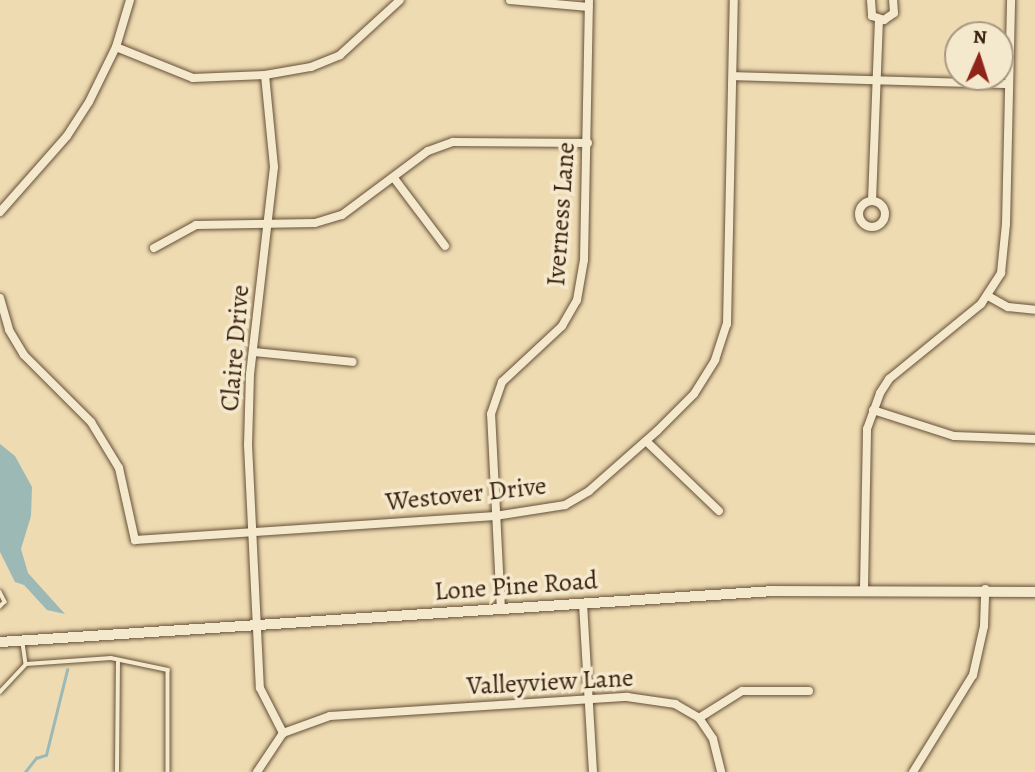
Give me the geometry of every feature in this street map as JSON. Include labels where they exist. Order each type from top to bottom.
[{"type":"street","points":[[0,212],[67,135],[116,47],[130,0]]},
{"type":"street","points":[[116,47],[193,78],[265,75],[311,67],[340,55],[400,0]]},
{"type":"street","points":[[510,0],[589,3]]},
{"type":"street","name":"Westover Drive","points":[[0,298],[9,330],[24,355],[91,422],[119,468],[135,540],[495,516],[565,505],[589,491],[646,441],[694,394],[715,360],[727,324],[734,0]]},
{"type":"street","points":[[871,0],[870,12],[879,20]]},
{"type":"street","points":[[879,20],[894,13],[893,0]]},
{"type":"street","points":[[1010,21],[1011,0]]},
{"type":"street","name":"Iverness Lane","points":[[501,610],[491,414],[502,382],[562,326],[577,300],[584,260],[589,3]]},
{"type":"street","points":[[872,201],[879,20]]},
{"type":"street","name":"Claire Drive","points":[[265,75],[274,167],[253,352],[248,445],[260,688],[283,733]]},
{"type":"street","points":[[733,76],[944,82]]},
{"type":"street","points":[[864,588],[867,429],[873,410],[889,379],[988,296],[1004,257],[1009,91]]},
{"type":"street","points":[[154,248],[196,225],[315,223],[342,215],[428,151],[453,142],[587,143]]},
{"type":"street","points":[[394,178],[445,246]]},
{"type":"street","points":[[988,296],[1008,307],[1035,310]]},
{"type":"street","points":[[253,352],[354,362]]},
{"type":"street","points":[[873,410],[954,436],[1035,439]]},
{"type":"street","points":[[646,441],[719,511]]},
{"type":"street","name":"Lone Pine Road","points":[[0,642],[864,588],[1035,592]]},
{"type":"street","points":[[913,772],[972,675],[982,638],[985,589]]},
{"type":"street","points":[[583,604],[593,772]]},
{"type":"street","points":[[721,772],[713,739],[699,718],[742,691],[810,691]]},
{"type":"street","name":"Valleyview Lane","points":[[283,733],[330,716],[587,699],[652,698],[699,718]]},
{"type":"street","points":[[257,772],[283,733]]},
{"type":"lane","points":[[0,592],[5,602],[0,607]]},
{"type":"lane","points":[[23,640],[26,664]]},
{"type":"lane","points":[[0,692],[26,664],[110,658],[118,663],[168,670],[168,772]]},
{"type":"lane","points":[[117,772],[118,663]]},
{"type":"water","points":[[0,444],[15,456],[32,487],[31,516],[21,549],[28,573],[65,614],[47,610],[24,585],[15,582],[0,552]]},
{"type":"waterway","points":[[25,772],[36,758],[46,755],[67,670]]}]
